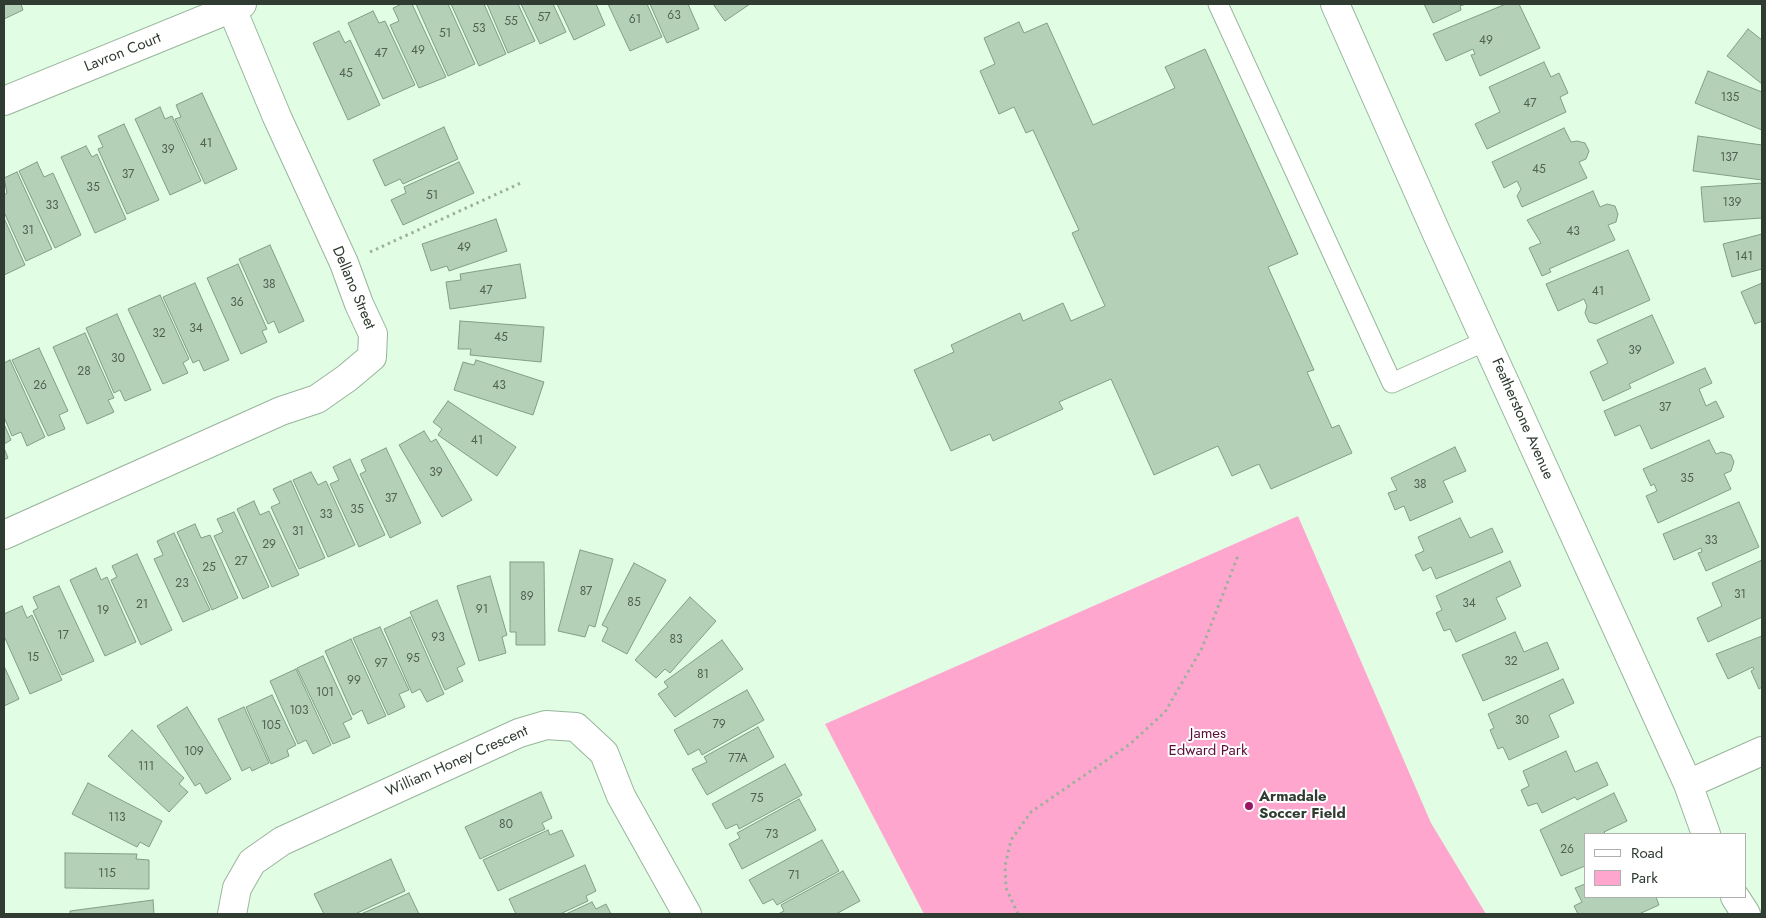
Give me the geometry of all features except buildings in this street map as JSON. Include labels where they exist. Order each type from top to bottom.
[{"type":"street","name":"Featherstone Avenue","points":[[1335,4],[1688,784],[1706,833]]},
{"type":"street","name":"Lavron Court","points":[[4,101],[237,6]]},
{"type":"street","name":"Dellano Street","points":[[4,535],[272,415],[317,399],[347,378],[372,357],[372,334],[344,263],[293,152],[237,6]]},
{"type":"street","name":"William Honey Crescent","points":[[232,914],[237,888],[252,862],[282,841],[518,732],[546,725],[576,727],[604,752],[622,796],[687,914]]},
{"type":"street","points":[[1688,784],[1762,751]]},
{"type":"street","points":[[1736,898],[1746,914]]},
{"type":"lane","points":[[1218,4],[1392,383],[1486,341]]},
{"type":"path","points":[[344,263],[523,182]]},
{"type":"path","points":[[1018,914],[1006,888],[1005,866],[1011,840],[1031,812],[1130,744],[1165,712],[1202,648],[1239,554]]},
{"type":"green space","name":"James Edward Park","points":[[1298,516],[1431,823],[1486,914],[924,914],[825,724]]},
{"type":"place","name":"Armadale Soccer Field","points":[[1249,806]]}]
